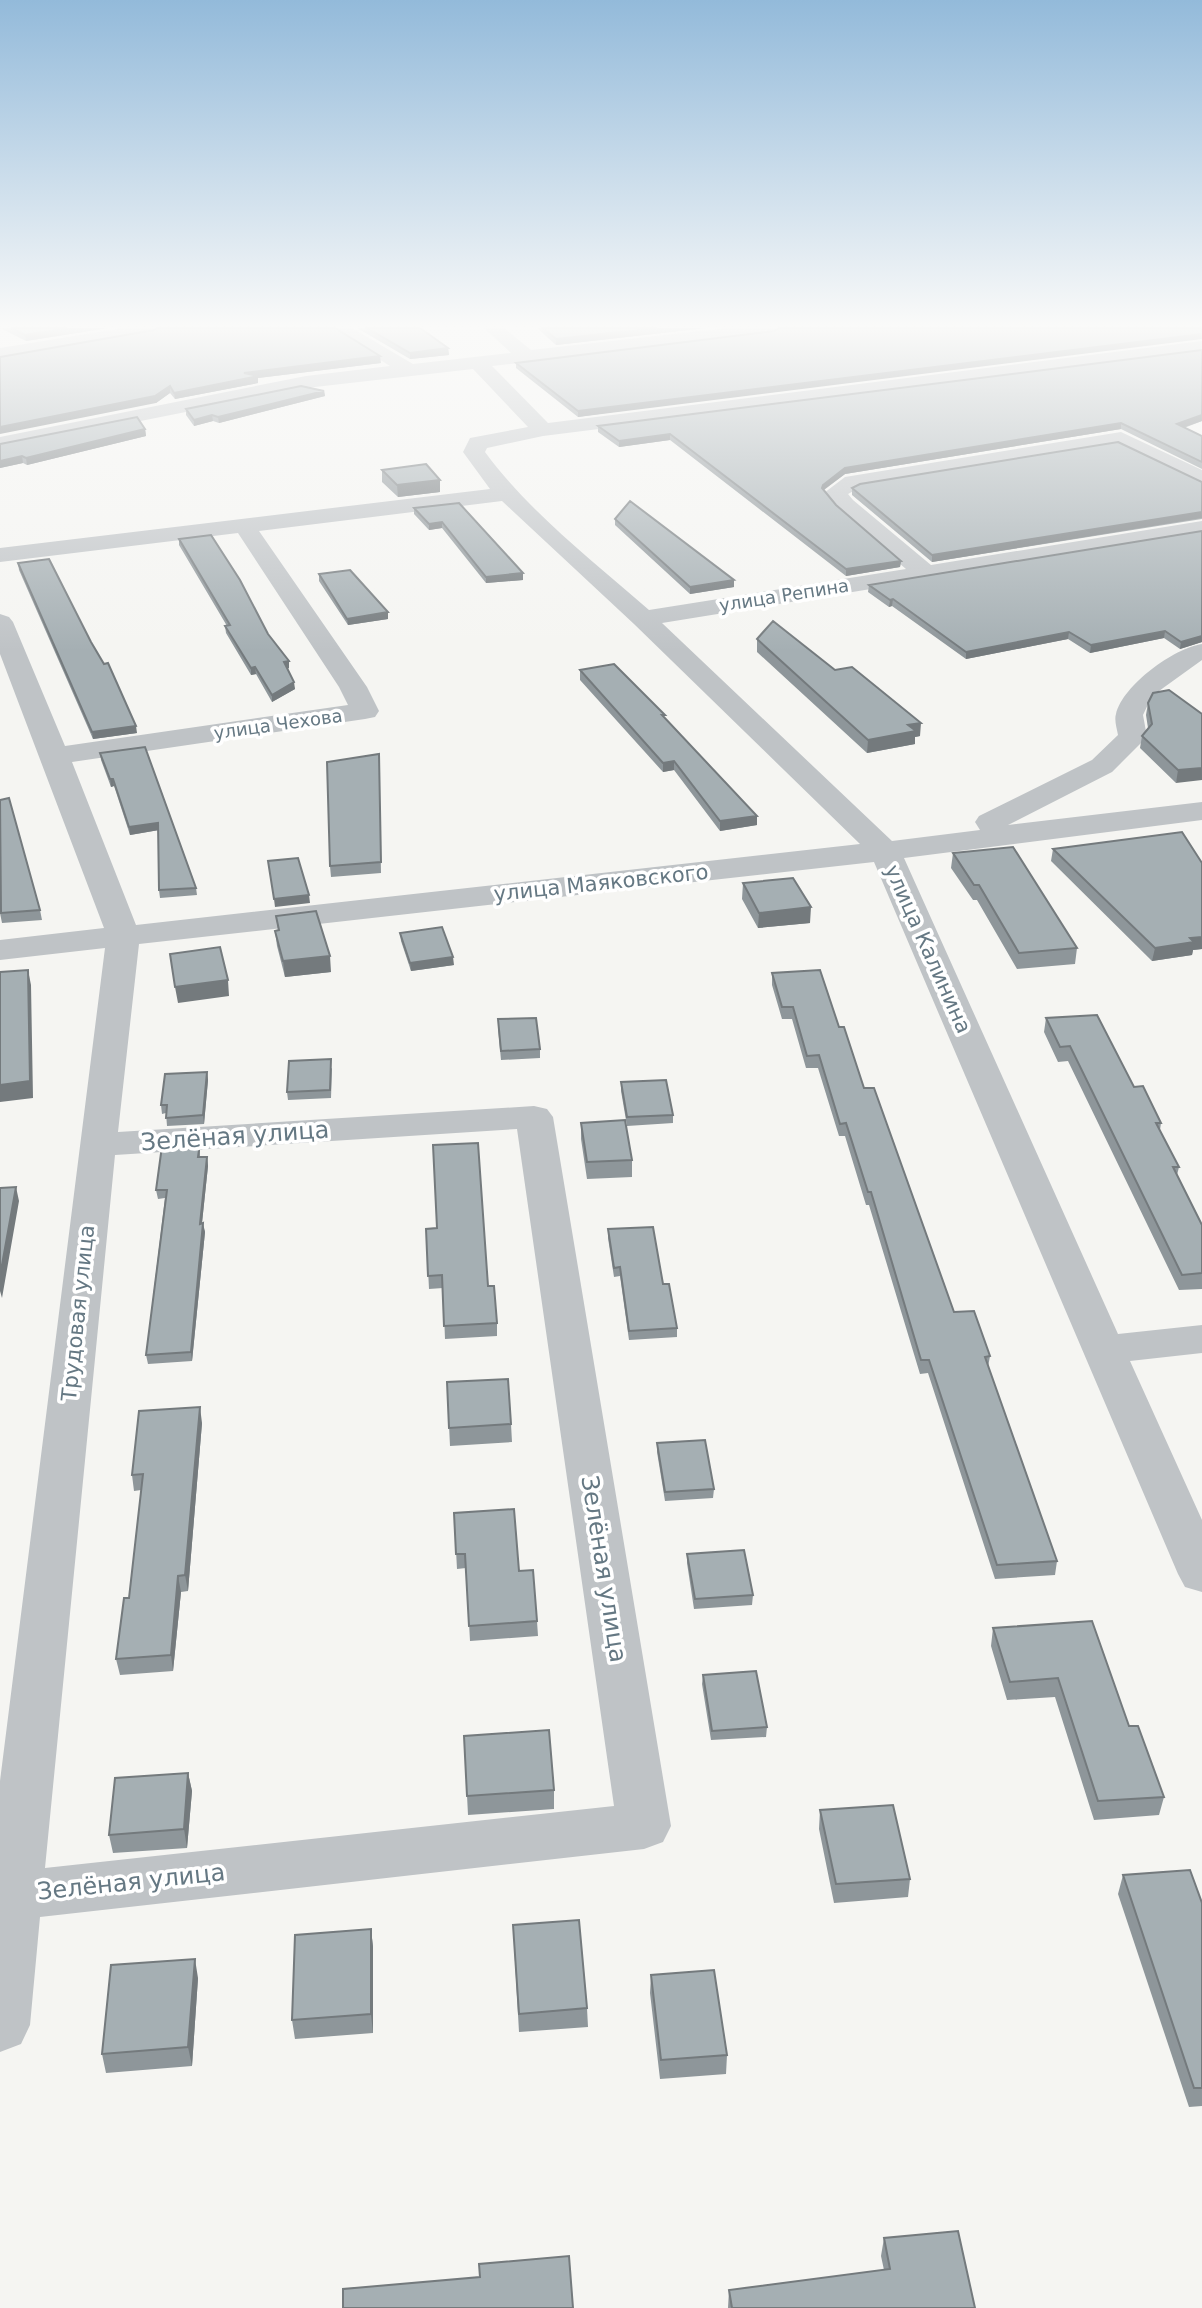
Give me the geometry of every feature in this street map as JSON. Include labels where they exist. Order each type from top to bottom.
[{"type":"street","points":[[0,443],[37,436]]},
{"type":"street","name":"улица Калинина","points":[[514,436],[478,443],[474,452],[507,494],[643,619],[885,851],[1202,1574]]},
{"type":"street","points":[[925,572],[845,505],[835,493],[853,482],[1121,438],[1202,479]]},
{"type":"street","points":[[0,555],[507,494]]},
{"type":"street","name":"улица Чехова","points":[[55,756],[365,711],[353,687],[245,527]]},
{"type":"street","name":"улица Репина","points":[[643,619],[1202,528]]},
{"type":"street","name":"Трудовая улица","points":[[0,622],[55,756],[123,936],[7,1896],[0,2025]]},
{"type":"street","points":[[1002,836],[990,822],[1102,766],[1133,737],[1129,715],[1140,691],[1195,653],[1202,652]]},
{"type":"street","name":"улица Маяковского","points":[[0,950],[885,851],[1202,811]]},
{"type":"street","name":"Зелёная улица","points":[[7,1896],[645,1826],[534,1117],[97,1145]]},
{"type":"street","points":[[1104,1350],[1202,1339]]},
{"type":"building","points":[[42,436],[117,436],[26,458],[22,456],[0,461],[0,444]]},
{"type":"building","points":[[612,436],[658,436],[619,441]]},
{"type":"building","points":[[672,436],[1043,436],[845,468],[822,488],[836,505],[901,561],[846,569]]},
{"type":"building","points":[[1147,436],[1202,436],[1202,462]]},
{"type":"building","points":[[1118,442],[1202,482],[1202,512],[932,555],[852,488],[860,484]]},
{"type":"building","points":[[426,464],[440,480],[397,485],[382,470]]},
{"type":"building","points":[[630,501],[734,580],[690,587],[615,519]]},
{"type":"building","points":[[459,503],[523,573],[486,577],[442,522],[429,524],[414,508]]},
{"type":"building","points":[[1202,531],[1202,636],[1181,642],[1165,631],[1091,645],[1069,632],[966,652],[893,599],[890,600],[869,585]]},
{"type":"building","points":[[211,535],[240,580],[268,634],[289,661],[284,662],[294,682],[272,695],[255,667],[251,668],[225,626],[230,625],[179,539]]},
{"type":"building","points":[[49,559],[91,642],[104,664],[108,663],[136,726],[92,732],[18,563]]},
{"type":"building","points":[[350,570],[388,612],[347,619],[319,574]]},
{"type":"building","points":[[773,621],[835,670],[852,667],[921,723],[908,725],[916,731],[868,740],[757,639]]},
{"type":"building","points":[[614,664],[665,715],[662,715],[757,816],[720,821],[674,761],[663,763],[580,670]]},
{"type":"building","points":[[1169,690],[1202,714],[1202,768],[1178,770],[1142,736],[1152,724],[1148,703],[1153,693]]},
{"type":"building","points":[[145,747],[196,888],[159,890],[158,823],[129,827],[113,779],[110,779],[100,753]]},
{"type":"building","points":[[379,754],[381,862],[330,866],[327,762]]},
{"type":"building","points":[[9,798],[40,910],[1,913],[0,800]]},
{"type":"building","points":[[1182,832],[1202,863],[1202,937],[1190,938],[1194,942],[1155,948],[1053,849]]},
{"type":"building","points":[[1013,847],[1077,948],[1019,953],[979,885],[974,885],[953,853]]},
{"type":"building","points":[[298,858],[309,895],[274,899],[268,861]]},
{"type":"building","points":[[793,878],[811,907],[759,913],[743,883]]},
{"type":"building","points":[[316,911],[330,956],[283,961],[275,931],[279,930],[276,916]]},
{"type":"building","points":[[442,927],[453,957],[410,963],[400,933]]},
{"type":"building","points":[[220,947],[228,980],[175,987],[170,954]]},
{"type":"building","points":[[28,970],[30,1081],[0,1085],[0,972]]},
{"type":"building","points":[[820,970],[839,1027],[844,1027],[864,1088],[874,1088],[954,1312],[974,1311],[990,1356],[985,1357],[1057,1561],[997,1565],[929,1360],[921,1360],[871,1192],[868,1192],[846,1123],[840,1124],[819,1055],[807,1056],[793,1007],[782,1007],[772,973]]},
{"type":"building","points":[[1097,1015],[1134,1087],[1143,1086],[1161,1123],[1156,1123],[1179,1167],[1173,1167],[1202,1225],[1202,1273],[1182,1275],[1070,1046],[1060,1047],[1046,1018]]},
{"type":"building","points":[[536,1018],[540,1049],[501,1051],[498,1019]]},
{"type":"building","points":[[331,1059],[330,1090],[287,1092],[289,1061]]},
{"type":"building","points":[[207,1072],[203,1115],[166,1118],[167,1105],[161,1105],[165,1074]]},
{"type":"building","points":[[666,1080],[673,1115],[627,1117],[621,1082]]},
{"type":"building","points":[[625,1120],[632,1160],[587,1162],[581,1123]]},
{"type":"building","points":[[200,1143],[198,1157],[207,1157],[191,1352],[146,1355],[167,1190],[156,1190],[162,1146]]},
{"type":"building","points":[[478,1143],[488,1286],[494,1286],[497,1323],[444,1326],[442,1275],[428,1276],[426,1229],[437,1228],[433,1145]]},
{"type":"building","points":[[16,1187],[0,1276],[0,1188]]},
{"type":"building","points":[[653,1227],[663,1284],[669,1284],[677,1328],[629,1331],[620,1267],[614,1268],[608,1229]]},
{"type":"building","points":[[508,1379],[511,1424],[449,1428],[447,1382]]},
{"type":"building","points":[[200,1407],[185,1575],[178,1576],[171,1655],[116,1659],[124,1598],[129,1598],[143,1474],[132,1475],[139,1411]]},
{"type":"building","points":[[705,1440],[714,1489],[665,1492],[657,1443]]},
{"type":"building","points":[[514,1509],[519,1571],[533,1570],[537,1621],[469,1626],[465,1554],[456,1554],[454,1513]]},
{"type":"building","points":[[744,1550],[753,1595],[695,1599],[687,1554]]},
{"type":"building","points":[[1092,1621],[1129,1726],[1138,1726],[1164,1797],[1098,1801],[1058,1678],[1010,1682],[993,1628]]},
{"type":"building","points":[[756,1671],[767,1727],[712,1731],[703,1675]]},
{"type":"building","points":[[549,1730],[554,1790],[467,1796],[464,1736]]},
{"type":"building","points":[[188,1773],[184,1829],[109,1835],[115,1778]]},
{"type":"building","points":[[893,1805],[910,1879],[836,1884],[820,1810]]},
{"type":"building","points":[[1190,1870],[1202,1903],[1202,2088],[1194,2088],[1123,1875]]},
{"type":"building","points":[[579,1920],[587,2008],[519,2014],[513,1925]]},
{"type":"building","points":[[371,1929],[371,2014],[292,2020],[295,1935]]},
{"type":"building","points":[[195,1959],[188,2047],[102,2054],[111,1965]]},
{"type":"building","points":[[714,1970],[727,2055],[661,2060],[651,1975]]},
{"type":"building","points":[[958,2231],[975,2308],[732,2308],[729,2290],[890,2269],[884,2238]]},
{"type":"building","points":[[569,2256],[573,2308],[343,2308],[343,2289],[480,2277],[479,2264]]}]
